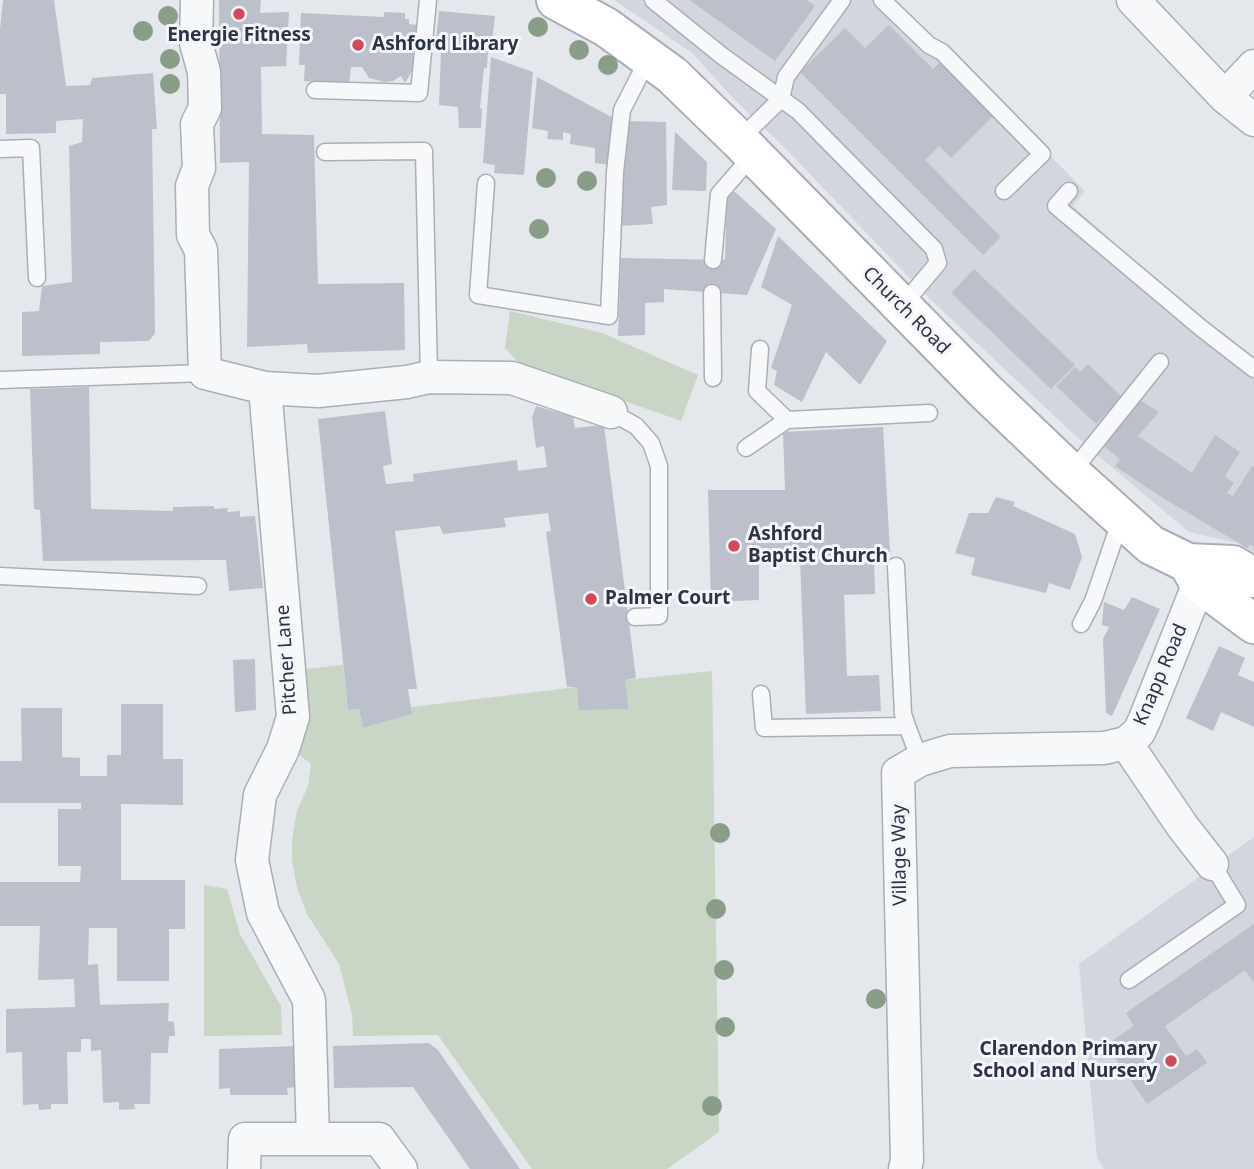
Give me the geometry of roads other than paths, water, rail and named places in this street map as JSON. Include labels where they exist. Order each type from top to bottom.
[{"type":"main road","name":"Church Road","points":[[556,0],[606,27],[672,75],[901,307],[1071,473],[1151,545],[1194,573],[1254,624]]},
{"type":"main road","points":[[1194,573],[1233,565],[1254,578]]},
{"type":"street","points":[[197,0],[196,43],[204,72],[205,108],[197,124],[199,167],[192,186],[192,198],[193,235],[201,250],[205,373],[265,388],[318,391],[407,382],[429,377],[512,377],[611,412]]},
{"type":"street","points":[[1133,0],[1225,97],[1254,121]]},
{"type":"street","points":[[1225,97],[1254,66]]},
{"type":"street","name":"Pitcher Lane","points":[[265,388],[293,717],[283,749],[260,795],[252,860],[263,914],[309,1000],[313,1139]]},
{"type":"street","name":"Knapp Road","points":[[1194,573],[1146,719],[1139,732],[1126,743],[1183,827],[1212,864]]},
{"type":"street","points":[[920,760],[950,751],[1104,748],[1126,743]]},
{"type":"street","name":"Village Way","points":[[905,1169],[907,1160],[898,773],[920,760]]},
{"type":"street","points":[[244,1169],[245,1139],[379,1139],[401,1169]]},
{"type":"lane","points":[[314,90],[419,93],[428,0]]},
{"type":"lane","points":[[653,0],[721,55],[798,111],[934,249],[938,263],[901,307]]},
{"type":"lane","points":[[713,260],[719,194],[746,147],[781,99],[786,77],[842,0]]},
{"type":"lane","points":[[882,0],[929,45],[943,52],[1042,154],[1004,191]]},
{"type":"lane","points":[[486,183],[478,295],[608,316],[615,172],[622,110],[641,69],[650,57]]},
{"type":"lane","points":[[0,149],[31,148],[37,278]]},
{"type":"lane","points":[[325,152],[424,151],[429,377]]},
{"type":"lane","points":[[1069,191],[1056,206],[1254,369]]},
{"type":"lane","points":[[712,293],[713,378]]},
{"type":"lane","points":[[760,349],[757,391],[787,420]]},
{"type":"lane","points":[[1071,473],[1160,362]]},
{"type":"lane","points":[[0,380],[205,373]]},
{"type":"lane","points":[[611,412],[636,426],[652,443],[659,466],[659,616],[635,617]]},
{"type":"lane","points":[[747,448],[787,420],[929,413]]},
{"type":"lane","points":[[1081,624],[1093,601],[1121,518]]},
{"type":"lane","points":[[896,566],[903,714],[920,760]]},
{"type":"lane","points":[[0,576],[198,586]]},
{"type":"lane","points":[[761,694],[764,728],[906,726]]},
{"type":"lane","points":[[1129,980],[1237,905],[1212,864]]},
{"type":"place","name":"Energie Fitness","points":[[239,14]]},
{"type":"place","name":"Ashford Library","points":[[358,45]]},
{"type":"place","name":"Ashford Baptist Church","points":[[734,546]]},
{"type":"place","name":"Palmer Court","points":[[591,599]]},
{"type":"place","name":"Clarendon Primary School and Nursery","points":[[1171,1061]]}]
